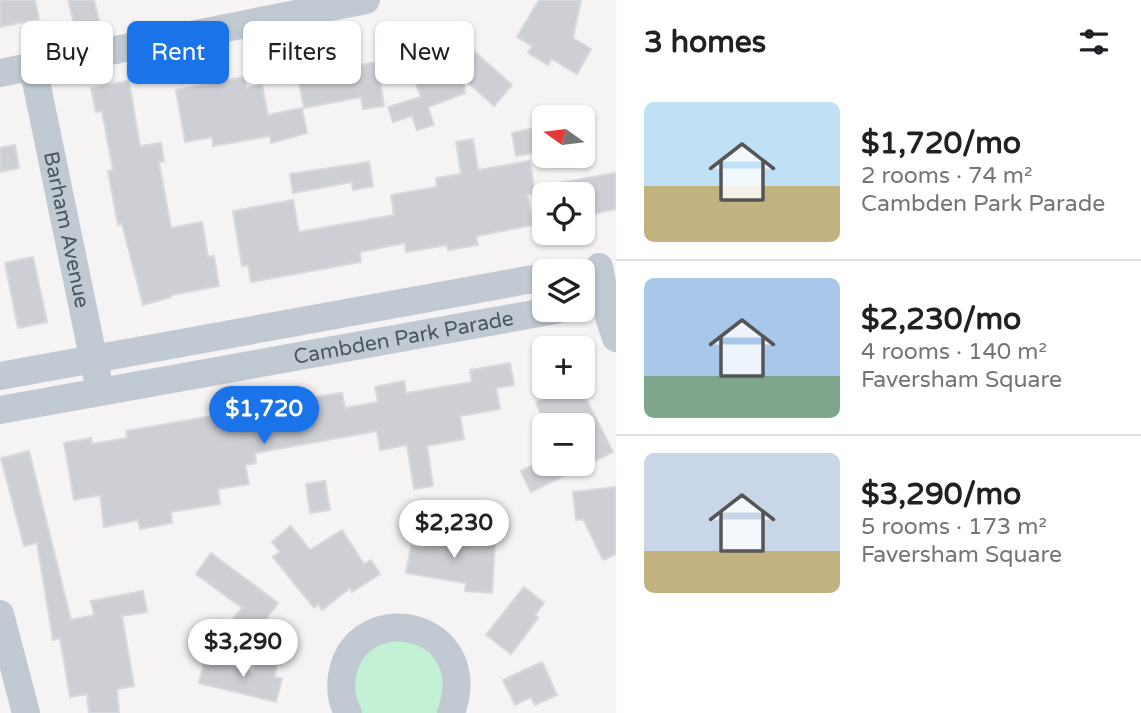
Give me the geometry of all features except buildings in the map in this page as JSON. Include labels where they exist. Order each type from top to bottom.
[{"type":"street","points":[[113,51],[366,0]]},
{"type":"street","points":[[0,73],[21,69]]},
{"type":"street","name":"Barham Avenue","points":[[37,84],[100,391]]},
{"type":"street","points":[[597,267],[601,302],[616,338]]},
{"type":"street","name":"Cambden Park Parade","points":[[0,376],[532,279]]},
{"type":"street","name":"Cambden Park Parade","points":[[0,410],[532,314]]},
{"type":"street","points":[[0,614],[26,713]]},
{"type":"street","points":[[348,713],[341,687],[344,666],[354,649],[369,635],[388,628],[408,628],[426,633],[441,644],[452,659],[457,677],[457,695],[451,713]]},
{"type":"green space","points":[[369,635],[441,644],[451,713],[348,713],[344,666]]}]
